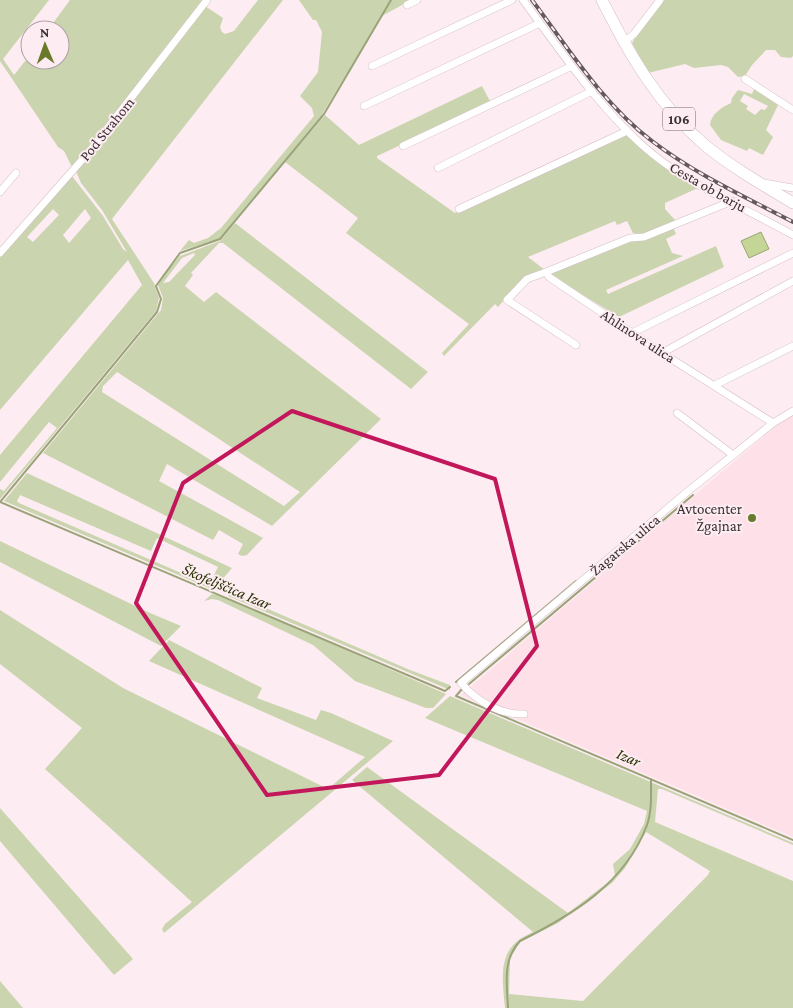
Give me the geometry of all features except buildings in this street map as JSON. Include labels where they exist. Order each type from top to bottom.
[{"type":"main road","name":"106","points":[[602,0],[624,42],[656,93],[695,136],[758,182],[793,202]]},
{"type":"street","name":"Pod Strahom","points":[[0,253],[89,152],[207,0]]},
{"type":"street","points":[[407,5],[417,0]]},
{"type":"street","points":[[372,66],[512,0]]},
{"type":"street","name":"Cesta ob barju","points":[[523,0],[592,91],[644,147],[671,166],[732,202],[793,234]]},
{"type":"street","points":[[624,42],[634,34],[660,0]]},
{"type":"street","points":[[364,106],[540,23]]},
{"type":"street","points":[[403,146],[572,66]]},
{"type":"street","points":[[745,79],[793,110]]},
{"type":"street","points":[[438,168],[592,91]]},
{"type":"street","points":[[458,209],[628,131]]},
{"type":"street","points":[[0,192],[16,173]]},
{"type":"street","points":[[758,182],[793,188]]},
{"type":"street","points":[[576,344],[507,300],[527,279],[630,238],[644,237],[732,202]]},
{"type":"street","points":[[632,333],[793,253]]},
{"type":"street","name":"Ahlinova ulica","points":[[546,272],[548,277],[662,353],[773,423]]},
{"type":"street","points":[[662,353],[793,281]]},
{"type":"street","points":[[715,385],[793,346]]},
{"type":"street","name":"Žagarska ulica","points":[[524,714],[513,715],[478,700],[461,683],[773,423],[793,411]]},
{"type":"street","points":[[677,414],[734,455]]},
{"type":"highlighted area","points":[[292,411],[495,479],[537,646],[439,775],[267,795],[136,603],[183,483]]},
{"type":"shaded area","points":[[0,0],[49,0],[33,20],[20,20],[20,37],[3,59],[14,75],[20,68],[20,70],[70,70],[70,20],[55,20],[70,0],[205,0],[73,166],[0,61]]},
{"type":"shaded area","points":[[258,0],[283,0],[112,219],[154,283],[159,298],[156,311],[0,499],[0,489],[4,491],[57,428],[49,422],[0,482],[0,455],[142,285],[128,260],[0,410],[0,257],[72,176],[103,216],[123,249],[127,252],[102,210],[81,183],[76,171],[205,6],[223,18],[220,27],[222,32],[225,34],[234,31]],"holes":[[[53,209],[59,215],[33,242],[27,237]],[[85,209],[91,218],[69,243],[63,235]]]},
{"type":"shaded area","points":[[299,0],[411,0],[382,16],[321,116],[219,239],[180,251],[189,240],[194,243],[208,238],[221,228],[314,116],[312,108],[300,96],[318,72],[322,32],[316,20],[313,20]]},
{"type":"shaded area","points":[[662,0],[793,0],[793,56],[791,58],[781,57],[775,50],[766,50],[745,76],[738,77],[728,67],[721,65],[694,68],[685,64],[648,73],[632,43]]},
{"type":"shaded area","points":[[482,86],[491,103],[377,156],[377,158],[455,213],[627,135],[700,187],[665,203],[665,209],[676,221],[642,235],[633,233],[627,221],[617,225],[615,221],[528,257],[545,270],[511,292],[498,307],[495,304],[444,356],[442,353],[469,324],[346,233],[358,218],[285,162],[325,115],[359,145]]},
{"type":"shaded area","points":[[754,89],[778,105],[766,130],[773,137],[763,155],[749,148],[747,151],[721,140],[710,125],[715,114],[731,103],[738,90],[752,94]],"holes":[[[744,94],[768,106],[765,110],[761,109],[755,115],[746,109],[748,106],[740,101]]]},
{"type":"shaded area","points":[[235,223],[428,372],[411,389],[223,243],[219,243],[191,273],[193,275],[185,286],[204,302],[216,292],[381,419],[272,526],[167,464],[159,481],[263,538],[247,555],[242,556],[238,554],[243,544],[219,530],[213,540],[43,453],[161,310],[163,298],[158,285],[163,275],[180,256],[220,241]],"holes":[[[194,253],[195,255],[169,282],[163,283],[182,258]],[[117,372],[300,492],[284,506],[102,392],[103,386]]]},
{"type":"shaded area","points":[[673,227],[676,234],[666,239],[672,253],[683,256],[606,290],[608,294],[716,246],[724,267],[619,317],[551,276],[552,273],[637,239]]},
{"type":"shaded area","points":[[761,232],[769,249],[749,258],[741,241]]},
{"type":"shaded area","points":[[793,414],[793,837],[461,695],[777,425]]},
{"type":"shaded area","points":[[27,473],[232,568],[215,588],[209,588],[4,501]],"holes":[[[20,495],[151,551],[157,538],[218,567],[209,585],[17,501]]]},
{"type":"shaded area","points":[[0,541],[181,626],[161,646],[0,562]]},
{"type":"shaded area","points":[[212,594],[223,596],[446,694],[433,708],[426,708],[355,681],[313,645],[218,600],[204,601]]},
{"type":"shaded area","points":[[233,594],[410,670],[450,685],[450,690],[228,596]]},
{"type":"shaded area","points":[[0,610],[123,688],[328,789],[365,757],[149,661],[169,640],[262,688],[257,698],[316,720],[321,710],[331,713],[393,741],[164,933],[162,929],[165,924],[192,902],[45,769],[82,728],[0,664]]},
{"type":"shaded area","points":[[450,696],[793,843],[793,845],[662,789],[658,789],[655,822],[793,881],[793,1008],[505,1008],[503,970],[508,953],[520,939],[533,932],[352,780],[367,767],[568,913],[615,875],[613,864],[630,849],[644,824],[647,811],[425,718]],"holes":[[[646,832],[710,871],[583,1001],[509,994],[510,959],[520,942],[558,923],[612,883],[625,868]]]},
{"type":"shaded area","points":[[0,808],[133,959],[114,975],[0,841]]},
{"type":"shaded area","points":[[0,981],[23,1008],[0,1008]]},
{"type":"waterway","points":[[0,502],[157,312],[161,299],[156,286],[180,253],[220,239],[324,114],[391,0]]},
{"type":"waterway","points":[[469,684],[693,495]]},
{"type":"waterway","name":"Škofeljščica Izar","points":[[0,502],[445,691],[450,687]]},
{"type":"waterway","points":[[456,682],[576,581]]},
{"type":"waterway","name":"Izar","points":[[462,689],[456,696],[793,840]]},
{"type":"waterway","points":[[508,1008],[507,973],[510,956],[514,948],[520,941],[559,920],[595,895],[611,881],[625,864],[637,846],[649,820],[651,779]]},
{"type":"railway","points":[[532,0],[587,75],[634,126],[685,164],[793,222]]},
{"type":"place","name":"Avtocenter Žgajnar","points":[[752,518]]}]
